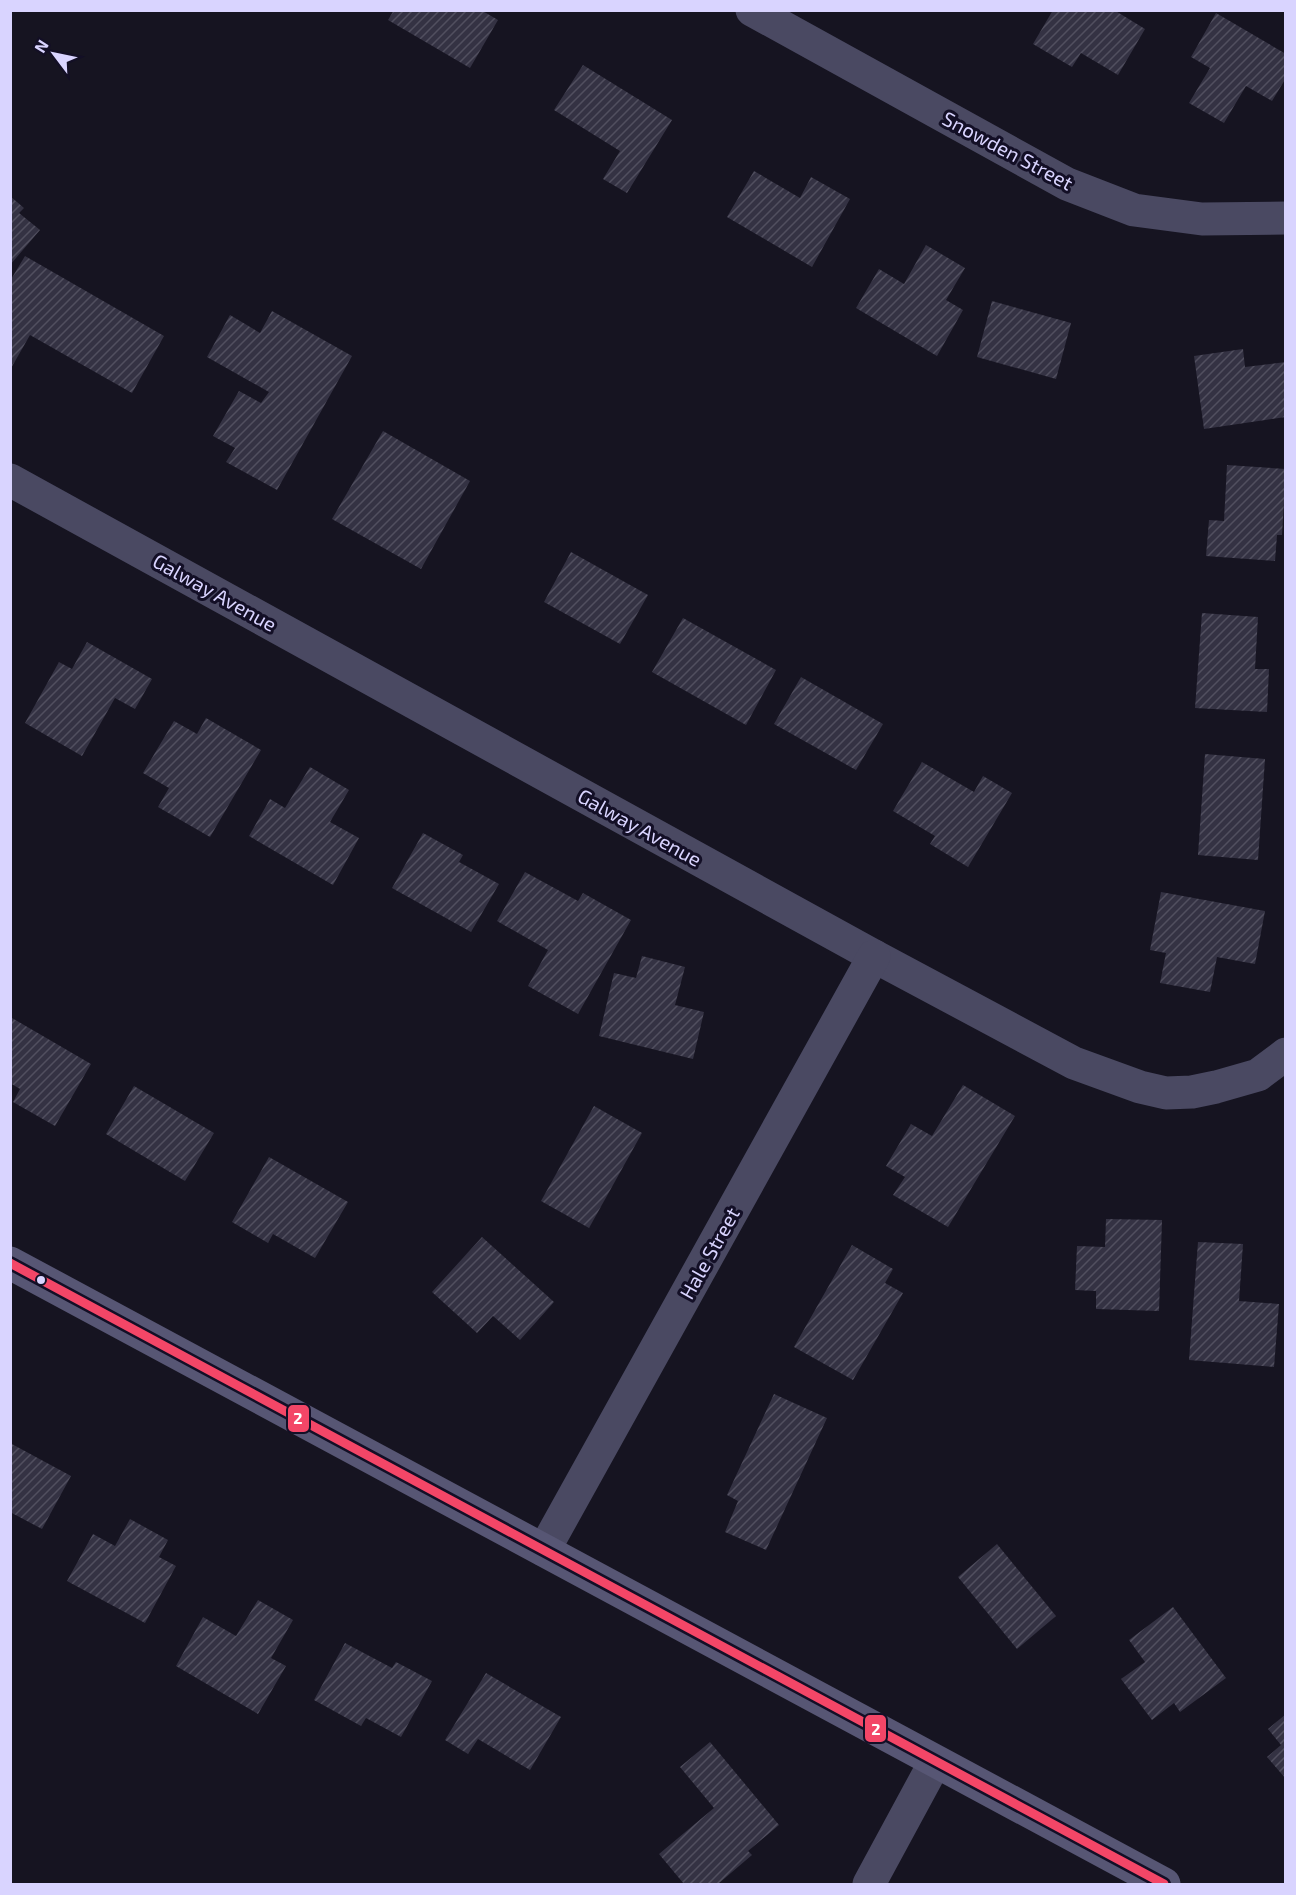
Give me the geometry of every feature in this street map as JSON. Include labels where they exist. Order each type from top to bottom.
[{"type":"main road","points":[[10,1263],[1164,1884]]},
{"type":"street","name":"Snowden Street","points":[[752,10],[1067,184],[1134,210],[1202,219],[1286,218]]},
{"type":"street","name":"Galway Avenue","points":[[10,480],[874,956],[1074,1063],[1140,1087],[1166,1093],[1192,1092],[1258,1074],[1286,1054]]},
{"type":"street","name":"Hale Street","points":[[544,1550],[874,956]]},
{"type":"street","points":[[869,1884],[935,1762]]},
{"type":"building","points":[[394,10],[481,10],[498,20],[470,68],[388,20]]},
{"type":"building","points":[[1053,10],[1114,10],[1145,29],[1118,75],[1081,53],[1072,67],[1033,44]]},
{"type":"building","points":[[1216,13],[1286,54],[1286,78],[1272,101],[1246,86],[1224,123],[1189,103],[1210,68],[1191,57]]},
{"type":"building","points":[[583,65],[672,120],[627,193],[603,179],[620,151],[554,110]]},
{"type":"building","points":[[754,171],[800,198],[811,177],[850,199],[812,267],[727,217]]},
{"type":"building","points":[[10,196],[24,208],[19,213],[40,230],[10,265]]},
{"type":"building","points":[[926,245],[965,268],[946,300],[963,310],[937,356],[856,308],[879,269],[904,284]]},
{"type":"building","points":[[25,256],[164,336],[132,393],[30,335],[10,370],[10,281]]},
{"type":"building","points":[[992,301],[1071,323],[1056,379],[977,357]]},
{"type":"building","points":[[272,311],[352,356],[277,490],[226,462],[235,448],[213,436],[239,391],[261,403],[269,392],[207,357],[230,315],[260,333]]},
{"type":"building","points":[[1243,349],[1245,367],[1286,362],[1286,417],[1204,429],[1194,356]]},
{"type":"building","points":[[383,431],[470,481],[421,569],[332,519]]},
{"type":"building","points":[[1227,465],[1286,469],[1282,535],[1277,535],[1275,561],[1206,556],[1209,520],[1224,521]]},
{"type":"building","points":[[571,552],[648,595],[620,644],[544,602]]},
{"type":"building","points":[[1202,613],[1258,617],[1255,669],[1269,669],[1267,712],[1195,708]]},
{"type":"building","points":[[683,618],[776,670],[746,725],[652,672]]},
{"type":"building","points":[[87,642],[152,679],[135,709],[115,698],[82,756],[25,723],[59,662],[72,669]]},
{"type":"building","points":[[801,677],[883,724],[856,770],[774,724]]},
{"type":"building","points":[[206,718],[261,750],[210,837],[158,807],[169,788],[143,773],[174,721],[197,734]]},
{"type":"building","points":[[1205,754],[1265,759],[1258,860],[1198,855]]},
{"type":"building","points":[[922,762],[974,792],[983,776],[1012,793],[968,867],[930,844],[935,836],[893,811]]},
{"type":"building","points":[[310,767],[349,790],[330,822],[359,838],[333,885],[249,836],[270,799],[285,808]]},
{"type":"building","points":[[423,833],[463,855],[459,862],[499,884],[471,932],[392,888]]},
{"type":"building","points":[[525,872],[578,901],[583,893],[631,920],[578,1014],[528,986],[548,950],[497,921]]},
{"type":"building","points":[[1161,892],[1265,911],[1255,964],[1217,957],[1210,992],[1160,983],[1166,953],[1150,950]]},
{"type":"building","points":[[642,956],[685,967],[675,1005],[704,1012],[693,1059],[599,1036],[614,973],[636,978]]},
{"type":"building","points":[[12,1018],[91,1064],[55,1126],[13,1102],[20,1089],[10,1083]]},
{"type":"building","points":[[963,1085],[1015,1116],[948,1227],[893,1195],[905,1177],[886,1166],[911,1124],[932,1136]]},
{"type":"building","points":[[134,1086],[214,1133],[185,1181],[106,1134]]},
{"type":"building","points":[[594,1106],[642,1133],[589,1228],[541,1201]]},
{"type":"building","points":[[269,1157],[348,1202],[315,1258],[273,1234],[268,1243],[232,1222]]},
{"type":"building","points":[[1106,1219],[1162,1220],[1159,1311],[1096,1309],[1096,1291],[1075,1290],[1077,1246],[1105,1247]]},
{"type":"building","points":[[482,1237],[554,1302],[520,1340],[493,1316],[477,1333],[432,1292]]},
{"type":"building","points":[[1198,1242],[1243,1244],[1239,1301],[1279,1304],[1274,1367],[1189,1360]]},
{"type":"building","points":[[852,1245],[893,1269],[885,1283],[903,1293],[853,1380],[794,1347]]},
{"type":"building","points":[[774,1394],[827,1418],[766,1550],[725,1532],[738,1501],[727,1495]]},
{"type":"building","points":[[10,1443],[71,1476],[42,1529],[10,1512]]},
{"type":"building","points":[[130,1519],[168,1540],[159,1557],[176,1566],[145,1623],[67,1581],[93,1534],[115,1546]]},
{"type":"building","points":[[997,1544],[1056,1616],[1017,1649],[958,1577]]},
{"type":"building","points":[[258,1600],[293,1620],[271,1658],[286,1666],[258,1714],[176,1666],[203,1617],[236,1636]]},
{"type":"building","points":[[1173,1607],[1226,1678],[1180,1712],[1174,1703],[1152,1720],[1121,1679],[1145,1662],[1129,1640]]},
{"type":"building","points":[[345,1643],[392,1668],[396,1662],[432,1681],[401,1737],[366,1718],[361,1726],[314,1700]]},
{"type":"building","points":[[486,1673],[561,1717],[530,1770],[478,1739],[468,1754],[445,1740]]},
{"type":"building","points":[[1286,1714],[1286,1779],[1267,1757],[1281,1745],[1268,1729]]},
{"type":"building","points":[[710,1742],[779,1825],[748,1851],[752,1855],[718,1884],[684,1884],[659,1854],[714,1808],[680,1767]]},
{"type":"transit line","name":"2","points":[[10,1263],[1164,1884]]}]
